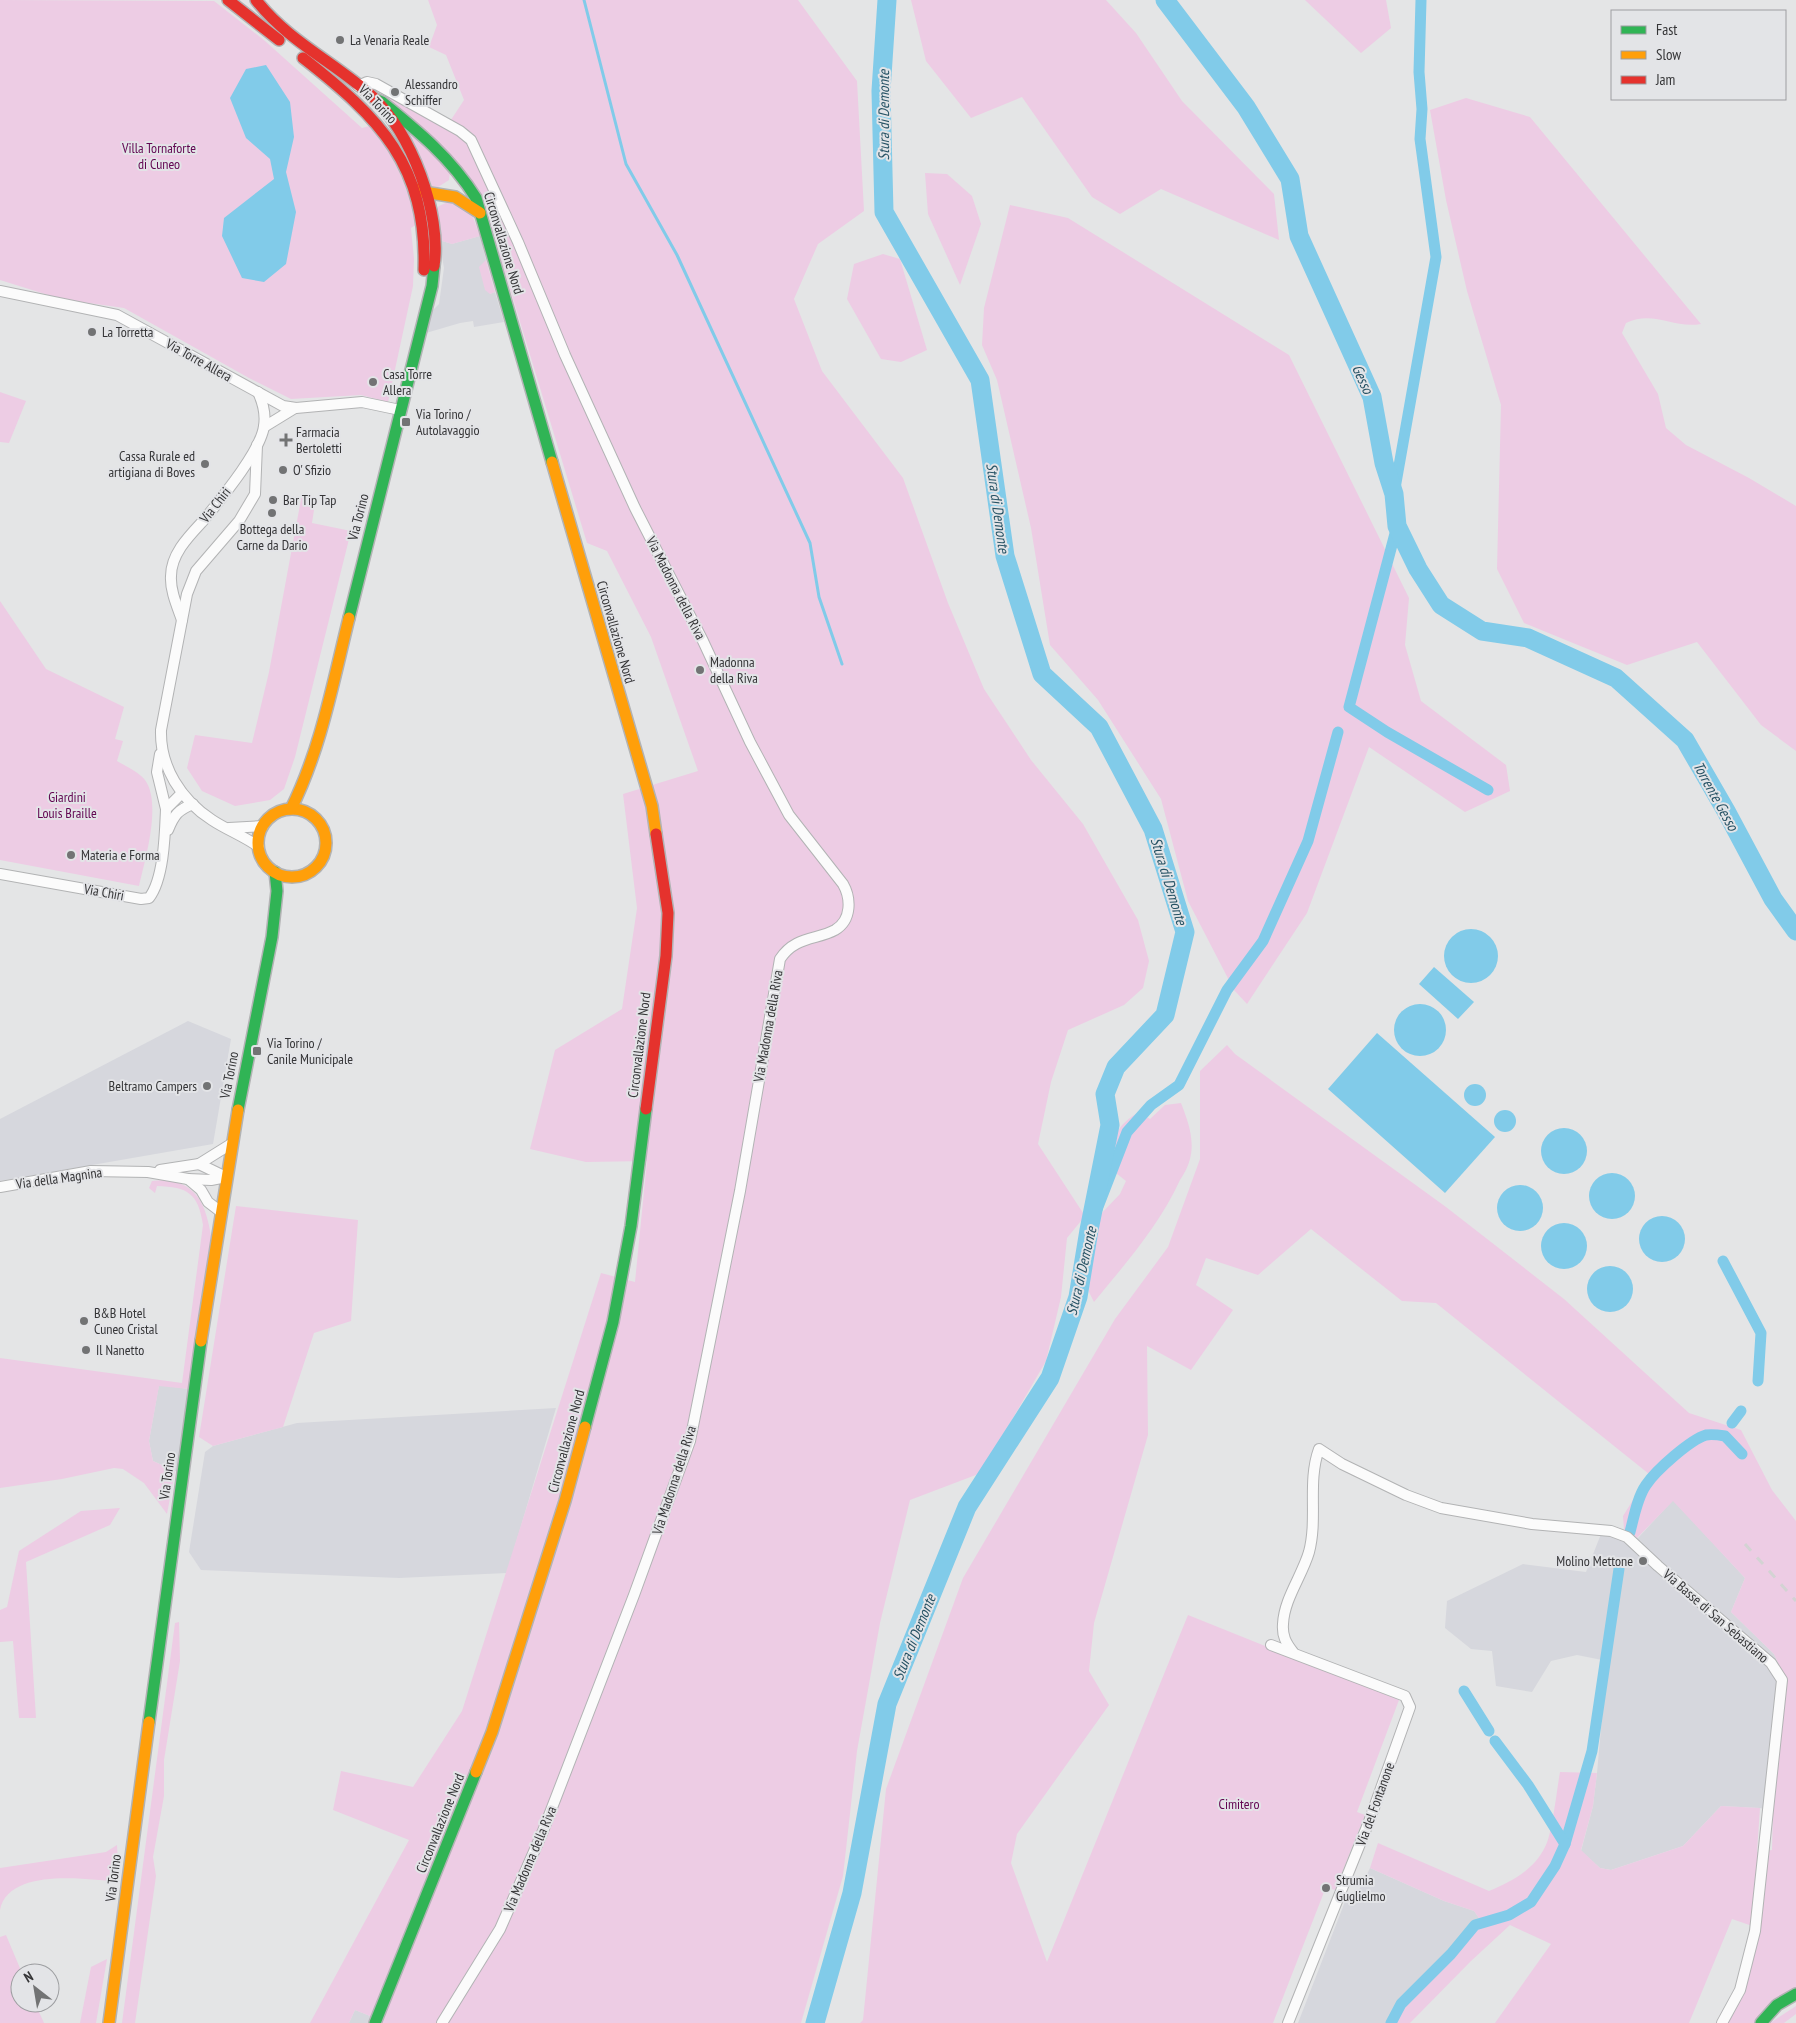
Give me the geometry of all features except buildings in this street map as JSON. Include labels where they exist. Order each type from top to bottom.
[{"type":"main road","name":"Via Torino","points":[[228,0],[341,88],[372,115],[392,141],[413,185],[422,228],[425,260],[424,310]]},
{"type":"main road","name":"Via Torino","points":[[256,0],[267,16],[375,99],[408,146],[428,194],[434,228],[435,259],[431,292],[424,310],[321,731],[300,791],[291,809]]},
{"type":"main road","name":"Circonvallazione Nord","points":[[375,99],[431,140],[458,169],[476,198],[652,806],[668,913],[666,956],[631,1226],[613,1322],[568,1492],[492,1732],[375,2023]]},
{"type":"main road","points":[[443,194],[451,187],[458,169]]},
{"type":"main road","points":[[413,185],[423,194],[443,194],[466,202],[480,213]]},
{"type":"main road","name":"Via Torino","points":[[309,803],[321,747],[321,731]]},
{"type":"main road","points":[[309,803],[324,828],[327,844],[325,853],[317,867],[310,872],[295,877],[275,872],[264,862],[258,847],[263,826],[278,812],[309,803]]},
{"type":"main road","name":"Via Torino","points":[[109,2023],[150,1706],[226,1177],[272,937],[277,891],[275,872]]},
{"type":"main road","name":"Via Torino","points":[[272,937],[288,888],[295,877]]},
{"type":"main road","points":[[1761,2023],[1776,2005],[1796,1994]]},
{"type":"street","name":"Via Madonna della Riva","points":[[358,86],[367,82],[376,84],[460,131],[471,140],[510,224],[565,355],[635,508],[703,641],[750,742],[789,815],[848,892],[850,906],[840,925],[835,930],[808,937],[784,952],[780,959],[740,1191],[690,1440],[634,1595],[543,1832],[500,1929],[442,2023]]},
{"type":"street","name":"Via Torre Allera","points":[[0,291],[118,316],[283,406],[296,408],[362,402],[400,410]]},
{"type":"street","name":"Via Chiri","points":[[182,622],[174,596],[171,576],[174,560],[185,542],[224,496],[257,446],[264,426],[264,410],[258,392]]},
{"type":"street","points":[[264,426],[296,408]]},
{"type":"street","name":"Via Chiri","points":[[0,874],[141,898],[149,898],[155,890],[164,840],[166,809],[158,772],[161,730],[187,594],[196,571],[239,521],[255,494],[257,446]]},
{"type":"street","name":"Via Chiri","points":[[160,748],[171,777],[182,793],[212,820],[229,828],[258,847]]},
{"type":"street","points":[[166,809],[182,793]]},
{"type":"street","name":"Via Chiri","points":[[164,840],[174,815],[179,810],[193,804]]},
{"type":"street","points":[[229,828],[263,826]]},
{"type":"street","name":"Via della Magnina","points":[[148,1172],[199,1164],[231,1144]]},
{"type":"street","points":[[199,1164],[226,1177]]},
{"type":"street","name":"Via della Magnina","points":[[0,1186],[91,1171],[148,1172],[188,1179],[211,1180],[226,1177]]},
{"type":"street","points":[[188,1179],[201,1190],[208,1202],[221,1212]]},
{"type":"street","name":"Via Basse di San Sebastiano","points":[[1294,1652],[1285,1640],[1283,1623],[1285,1611],[1302,1571],[1312,1537],[1314,1472],[1319,1449],[1342,1464],[1406,1495],[1441,1508],[1532,1524],[1611,1531],[1627,1537],[1771,1663],[1782,1680],[1755,1930],[1740,1990],[1722,2023]]},
{"type":"street","name":"Via del Fontanone","points":[[1271,1645],[1294,1652],[1405,1696],[1410,1707],[1370,1819],[1288,2023]]},
{"type":"shaded area","points":[[480,236],[486,260],[490,294],[495,292],[504,322],[474,327],[473,321],[426,333],[431,312],[439,304],[444,268],[439,240],[452,244]]},
{"type":"shaded area","points":[[188,1021],[231,1039],[213,1144],[0,1181],[0,1119]]},
{"type":"shaded area","points":[[159,1385],[189,1389],[178,1472],[153,1461],[149,1441]]},
{"type":"shaded area","points":[[556,1408],[507,1573],[399,1578],[201,1570],[189,1552],[205,1452],[213,1446],[297,1423]]},
{"type":"shaded area","points":[[1673,1500],[1745,1578],[1731,1612],[1774,1654],[1786,1680],[1773,1811],[1760,1808],[1721,1806],[1683,1846],[1611,1870],[1600,1868],[1581,1851],[1593,1806],[1607,1661],[1577,1655],[1551,1661],[1532,1692],[1496,1686],[1492,1651],[1471,1649],[1445,1628],[1447,1601],[1523,1564],[1586,1572],[1601,1534],[1629,1534],[1638,1538]]},
{"type":"shaded area","points":[[1370,1868],[1444,1901],[1474,1911],[1483,1924],[1402,2005],[1394,2023],[1298,2023],[1346,1899],[1357,1894]]},
{"type":"shaded area","points":[[355,2010],[370,2016],[368,2023],[349,2023]]},
{"type":"green space","name":"Villa Tornaforte di Cuneo","points":[[0,0],[214,1],[265,41],[362,128],[373,125],[399,173],[410,198],[417,224],[411,228],[414,259],[413,286],[388,402],[361,395],[291,399],[249,378],[124,308],[61,299],[0,280]]},
{"type":"green space","points":[[428,0],[798,0],[857,81],[864,211],[818,244],[794,299],[822,371],[903,478],[948,603],[984,689],[1031,760],[1083,824],[1138,920],[1149,961],[1143,988],[1124,1005],[1068,1030],[1051,1082],[1038,1144],[1085,1216],[1067,1238],[1061,1297],[1046,1361],[981,1473],[910,1500],[880,1623],[857,1751],[843,1876],[801,2023],[368,2023],[370,2016],[355,2010],[349,2023],[310,2023],[409,1840],[333,1810],[341,1771],[413,1787],[462,1711],[601,1273],[635,1282],[647,1161],[586,1162],[530,1149],[555,1050],[622,1009],[637,908],[623,794],[698,771],[651,637],[607,551],[587,543],[484,203],[386,98],[388,94],[445,129],[464,100],[446,55],[429,47],[437,25]]},
{"type":"green space","points":[[911,0],[1106,0],[1136,33],[1182,101],[1274,194],[1279,240],[1161,189],[1120,214],[1092,197],[1022,97],[971,118],[926,61]]},
{"type":"green space","points":[[1305,0],[1386,0],[1391,28],[1361,53]]},
{"type":"green space","points":[[1466,98],[1530,117],[1701,324],[1681,324],[1646,318],[1626,323],[1622,333],[1658,394],[1666,428],[1686,445],[1749,478],[1796,506],[1796,751],[1761,725],[1697,642],[1627,665],[1524,623],[1497,569],[1501,405],[1467,291],[1446,200],[1430,110]]},
{"type":"green space","points":[[408,131],[450,171],[449,180],[438,187],[432,186]]},
{"type":"green space","points":[[925,173],[947,174],[972,196],[981,224],[960,285],[928,214]]},
{"type":"green space","points":[[450,201],[471,212],[480,236],[452,244],[439,240],[435,211],[439,206]]},
{"type":"green space","points":[[1010,205],[1068,218],[1289,355],[1409,598],[1405,645],[1421,701],[1506,765],[1510,791],[1465,812],[1369,747],[1307,913],[1247,1004],[1234,990],[1188,901],[1161,799],[1098,700],[1050,645],[1031,528],[997,380],[982,345],[984,308]]},
{"type":"green space","points":[[883,254],[900,259],[927,350],[901,362],[881,359],[847,299],[854,264]]},
{"type":"green space","points":[[486,260],[495,292],[490,294],[485,290],[479,267]]},
{"type":"green space","points":[[0,392],[26,401],[9,443],[0,442]]},
{"type":"green space","points":[[302,494],[316,497],[312,523],[351,531],[295,757],[284,789],[270,800],[235,806],[202,791],[187,768],[195,735],[252,743],[269,672]]},
{"type":"green space","name":"Giardini Louis Braille","points":[[0,601],[46,669],[124,707],[115,739],[123,741],[117,761],[136,772],[145,780],[150,790],[152,803],[151,832],[139,886],[0,860]]},
{"type":"green space","name":"Cimitero","points":[[1227,1045],[1235,1054],[1446,1207],[1564,1299],[1689,1413],[1741,1430],[1772,1490],[1796,1521],[1796,1987],[1754,2023],[1726,2023],[1743,1992],[1761,1929],[1732,1919],[1689,2023],[1495,2023],[1551,1944],[1510,1925],[1471,1961],[1410,2023],[1394,2023],[1402,2005],[1483,1924],[1474,1911],[1444,1901],[1370,1868],[1378,1843],[1489,1891],[1505,1884],[1528,1869],[1545,1847],[1550,1833],[1560,1772],[1597,1773],[1593,1806],[1581,1850],[1600,1868],[1611,1870],[1683,1846],[1721,1806],[1760,1808],[1757,1852],[1772,1850],[1773,1811],[1786,1680],[1774,1654],[1731,1612],[1745,1578],[1673,1501],[1637,1538],[1624,1529],[1623,1516],[1649,1474],[1436,1303],[1402,1301],[1311,1229],[1258,1275],[1206,1258],[1196,1285],[1233,1310],[1191,1370],[1147,1346],[1148,1435],[1094,1623],[1089,1671],[1109,1705],[1017,1834],[1011,1863],[1047,1962],[1188,1615],[1399,1700],[1357,1812],[1365,1815],[1335,1890],[1326,1887],[1273,2023],[860,2023],[863,2020],[886,1789],[963,1578],[1115,1319],[1168,1247],[1200,1159],[1200,1071]]},
{"type":"green space","points":[[1181,1103],[1192,1145],[1187,1168],[1152,1229],[1094,1302],[1089,1292],[1089,1263],[1094,1250],[1100,1215],[1120,1194],[1126,1181],[1116,1173],[1114,1145],[1118,1131],[1130,1118],[1139,1112],[1150,1119],[1165,1105]]},
{"type":"green space","points":[[164,1180],[185,1186],[198,1198],[203,1206],[211,1236],[189,1389],[159,1386],[149,1441],[153,1461],[175,1471],[167,1514],[144,1483],[123,1469],[114,1468],[62,1479],[0,1488],[0,1358],[182,1383],[203,1225],[198,1206],[190,1194],[177,1188],[157,1186],[155,1193],[149,1188],[152,1181]]},
{"type":"green space","points":[[236,1206],[358,1220],[351,1321],[314,1333],[283,1427],[213,1446],[199,1437]]},
{"type":"green space","points":[[120,1508],[110,1525],[26,1562],[36,1718],[19,1718],[13,1641],[0,1642],[0,1610],[7,1607],[19,1551],[81,1511]]},
{"type":"green space","points":[[179,1622],[180,1661],[164,1760],[164,1796],[153,1857],[156,1876],[135,2023],[122,2023],[175,1623]]},
{"type":"green space","points":[[117,1845],[119,1882],[70,1878],[33,1881],[18,1887],[6,1896],[0,1910],[0,1868],[106,1852]]},
{"type":"green space","points":[[6,1935],[18,1963],[10,1963],[10,2013],[40,2013],[44,2023],[0,2023],[0,1937]]},
{"type":"green space","points":[[107,1959],[96,2023],[80,2023],[91,1967]]},
{"type":"green space","points":[[1796,2006],[1796,2014],[1784,2023],[1770,2023]]},
{"type":"water","points":[[266,65],[290,102],[294,137],[286,172],[296,212],[286,264],[264,282],[242,278],[222,236],[224,218],[274,179],[270,159],[246,138],[230,98],[246,69]]},
{"type":"water","points":[[1471,929],[1481,931],[1490,937],[1496,946],[1498,956],[1496,966],[1490,975],[1481,981],[1471,983],[1461,981],[1452,975],[1446,966],[1444,956],[1446,946],[1452,937],[1461,931]]},
{"type":"water","points":[[1434,967],[1474,1002],[1458,1019],[1419,984]]},
{"type":"water","points":[[1415,1004],[1425,1004],[1439,1011],[1446,1025],[1446,1035],[1439,1049],[1425,1056],[1415,1056],[1405,1052],[1398,1045],[1394,1035],[1394,1025],[1398,1015],[1405,1008]]},
{"type":"water","points":[[1377,1033],[1495,1137],[1445,1193],[1328,1089]]},
{"type":"water","points":[[1475,1084],[1483,1087],[1486,1095],[1483,1103],[1475,1106],[1467,1103],[1464,1095],[1467,1087]]},
{"type":"water","points":[[1505,1110],[1513,1113],[1516,1121],[1513,1129],[1505,1132],[1497,1129],[1494,1121],[1497,1113]]},
{"type":"water","points":[[1559,1128],[1569,1128],[1583,1138],[1587,1151],[1583,1164],[1577,1170],[1569,1174],[1559,1174],[1545,1164],[1541,1156],[1541,1146],[1551,1132]]},
{"type":"water","points":[[1607,1173],[1617,1173],[1631,1183],[1635,1196],[1631,1209],[1625,1215],[1617,1219],[1607,1219],[1593,1209],[1589,1201],[1589,1191],[1599,1177]]},
{"type":"water","points":[[1515,1185],[1525,1185],[1539,1195],[1543,1208],[1539,1221],[1533,1227],[1525,1231],[1515,1231],[1501,1221],[1497,1213],[1497,1203],[1507,1189]]},
{"type":"water","points":[[1657,1216],[1667,1216],[1681,1226],[1685,1239],[1681,1252],[1675,1258],[1667,1262],[1657,1262],[1643,1252],[1639,1244],[1639,1234],[1649,1220]]},
{"type":"water","points":[[1559,1223],[1569,1223],[1583,1233],[1587,1246],[1583,1259],[1577,1265],[1569,1269],[1559,1269],[1545,1259],[1541,1251],[1541,1241],[1551,1227]]},
{"type":"water","points":[[1605,1266],[1615,1266],[1629,1276],[1633,1289],[1629,1302],[1623,1308],[1615,1312],[1605,1312],[1591,1302],[1587,1294],[1587,1284],[1597,1270]]},
{"type":"waterway","points":[[584,0],[626,164],[677,255],[810,543],[819,597],[842,664]]},
{"type":"waterway","name":"Stura di Demonte","points":[[815,2023],[852,1893],[887,1704],[967,1507],[1050,1378],[1078,1297],[1110,1125],[1105,1094],[1116,1067],[1165,1015],[1185,932],[1153,829],[1099,727],[1042,674],[1005,556],[980,380],[884,212],[881,91],[887,0]]},
{"type":"waterway","name":"Gesso","points":[[1165,0],[1246,107],[1290,179],[1299,236],[1372,397],[1384,463],[1394,494],[1397,526],[1418,569],[1441,605],[1482,631],[1528,638],[1616,678],[1685,740],[1773,899],[1796,931]]},
{"type":"waterway","points":[[1394,494],[1436,257],[1420,139],[1422,109],[1419,72],[1421,0]]},
{"type":"waterway","points":[[1397,526],[1349,707],[1387,732],[1488,790]]},
{"type":"waterway","points":[[1089,1230],[1127,1132],[1151,1105],[1179,1085],[1227,990],[1263,941],[1308,841],[1338,732]]},
{"type":"waterway","points":[[1723,1261],[1761,1333],[1758,1381]]},
{"type":"waterway","points":[[1732,1423],[1741,1411]]},
{"type":"waterway","points":[[1630,1532],[1638,1502],[1646,1485],[1665,1464],[1691,1443],[1706,1435],[1725,1436],[1742,1454]]},
{"type":"waterway","points":[[1565,1844],[1592,1751],[1619,1569]]},
{"type":"waterway","points":[[1464,1691],[1489,1731]]},
{"type":"waterway","points":[[1391,2023],[1401,2004],[1451,1954],[1475,1925],[1509,1915],[1531,1902],[1555,1866],[1565,1844],[1528,1785],[1495,1741]]},
{"type":"railway","points":[[1745,1544],[1796,1601]]},
{"type":"traffic: fast","points":[[375,99],[382,102],[433,146],[456,170],[476,198],[552,462]]},
{"type":"traffic: fast","points":[[349,618],[432,286],[434,266]]},
{"type":"traffic: fast","points":[[238,1110],[272,937],[277,891],[275,872]]},
{"type":"traffic: fast","points":[[585,1427],[613,1322],[631,1226],[646,1109]]},
{"type":"traffic: fast","points":[[149,1722],[201,1341]]},
{"type":"traffic: fast","points":[[375,2023],[476,1772]]},
{"type":"traffic: fast","points":[[1761,2023],[1777,2005],[1796,1994]]},
{"type":"traffic: slow","points":[[418,189],[424,192],[455,197],[480,213]]},
{"type":"traffic: slow","points":[[552,462],[652,806],[656,834]]},
{"type":"traffic: slow","points":[[291,809],[318,739],[332,691],[349,618]]},
{"type":"traffic: slow","points":[[292,809],[305,812],[316,819],[323,830],[326,843],[323,856],[316,867],[305,874],[292,877],[279,874],[268,867],[261,856],[258,843],[261,830],[268,819],[279,812],[292,809]]},
{"type":"traffic: slow","points":[[201,1341],[238,1110]]},
{"type":"traffic: slow","points":[[476,1772],[492,1732],[565,1501],[585,1427]]},
{"type":"traffic: slow","points":[[109,2023],[149,1722]]},
{"type":"traffic: jam","points":[[228,0],[279,40]]},
{"type":"traffic: jam","points":[[256,0],[282,28],[372,96],[399,130],[421,175],[428,199],[435,245],[434,266]]},
{"type":"traffic: jam","points":[[303,58],[355,102],[394,147],[407,173],[417,201],[423,233],[424,270]]},
{"type":"traffic: jam","points":[[646,1109],[666,956],[668,913],[656,834]]},
{"type":"place","name":"La Venaria Reale","points":[[340,40]]},
{"type":"place","name":"Alessandro Schiffer","points":[[395,92]]},
{"type":"place","name":"La Torretta","points":[[92,332]]},
{"type":"place","name":"Casa Torre Allera","points":[[373,382]]},
{"type":"place","name":"Via Torino / Autolavaggio","points":[[406,422]]},
{"type":"place","name":"Farmacia Bertoletti","points":[[286,440]]},
{"type":"place","name":"Cassa Rurale ed artigiana di Boves","points":[[205,464]]},
{"type":"place","name":"O' Sfizio","points":[[283,470]]},
{"type":"place","name":"Bar Tip Tap","points":[[273,500]]},
{"type":"place","name":"Bottega della Carne da Dario","points":[[272,513]]},
{"type":"place","name":"Madonna della Riva","points":[[700,670]]},
{"type":"place","name":"Materia e Forma","points":[[71,855]]},
{"type":"place","name":"Via Torino / Canile Municipale","points":[[257,1051]]},
{"type":"place","name":"Beltramo Campers","points":[[207,1086]]},
{"type":"place","name":"B&B Hotel Cuneo Cristal","points":[[84,1321]]},
{"type":"place","name":"Il Nanetto","points":[[86,1350]]},
{"type":"place","name":"Molino Mettone","points":[[1643,1561]]},
{"type":"place","name":"Strumia Guglielmo","points":[[1326,1888]]},
{"type":"water label","name":"Torrente Gesso","points":[[1716,796]]}]
